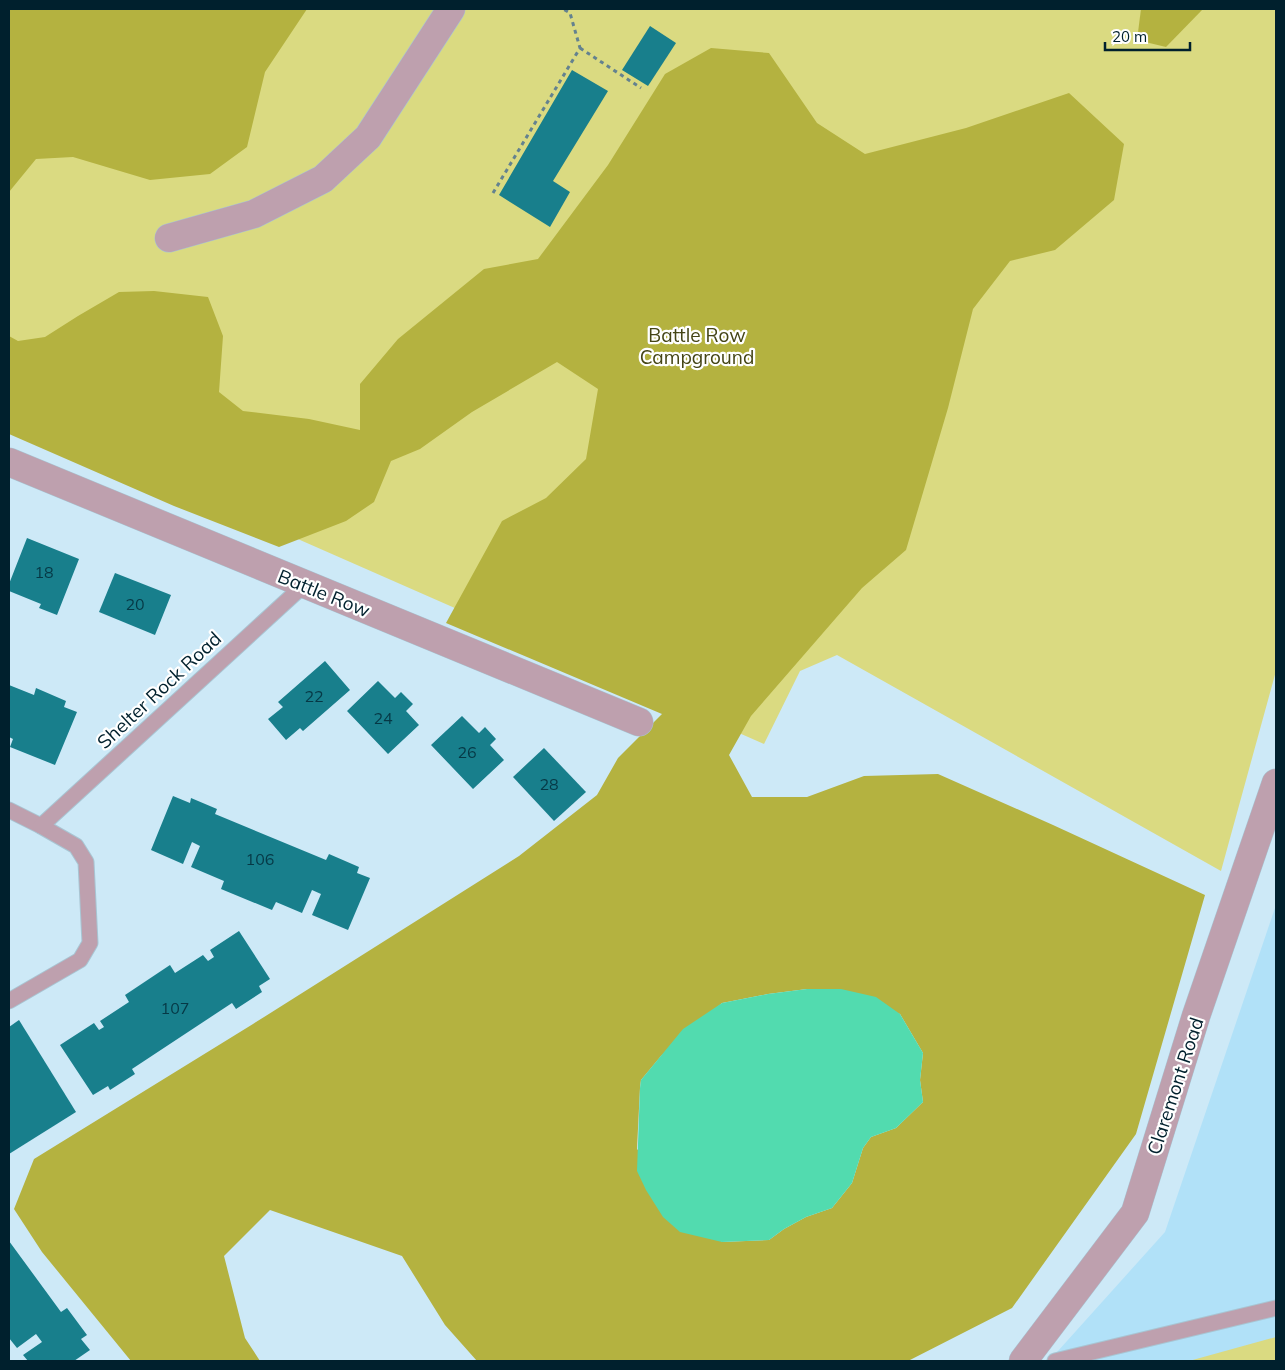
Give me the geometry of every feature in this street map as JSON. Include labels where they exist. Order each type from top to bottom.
[{"type":"street","points":[[169,238],[254,214],[323,179],[368,137],[451,9]]},
{"type":"street","name":"Battle Row","points":[[9,462],[639,722]]},
{"type":"street","name":"Claremont Road","points":[[1023,1361],[1134,1213],[1196,1016],[1276,783]]},
{"type":"lane","name":"Shelter Rock Road","points":[[41,826],[304,584]]},
{"type":"lane","points":[[9,810],[76,846],[86,862],[90,943],[80,960],[9,1001]]},
{"type":"lane","points":[[1056,1361],[1276,1308]]},
{"type":"path","points":[[563,9],[570,13],[580,48],[642,88]]},
{"type":"path","points":[[570,13],[574,9]]},
{"type":"path","points":[[494,193],[580,48]]},
{"type":"shaded area","points":[[1276,905],[1276,1361],[1049,1361],[1165,1232]]},
{"type":"shaded area","points":[[807,989],[841,989],[876,997],[900,1014],[923,1053],[920,1080],[923,1102],[896,1128],[871,1137],[863,1148],[852,1183],[832,1208],[806,1217],[769,1240],[722,1242],[680,1232],[663,1217],[646,1190],[637,1171],[641,1080],[683,1029],[722,1003]]},
{"type":"green space","name":"Battle Row Campground","points":[[9,9],[1276,9],[1276,671],[1221,871],[837,655],[800,671],[764,744],[9,412]]},
{"type":"green space","points":[[9,9],[307,9],[265,72],[247,147],[210,174],[150,180],[73,157],[36,159],[9,192]]},
{"type":"green space","points":[[1141,9],[1203,9],[1166,47],[1137,40]]},
{"type":"green space","points":[[711,48],[769,53],[817,123],[865,154],[966,128],[1069,93],[1124,144],[1114,200],[1055,250],[1010,261],[973,309],[948,408],[906,550],[862,588],[751,716],[729,755],[752,797],[807,797],[864,776],[938,774],[1205,895],[1136,1134],[1012,1308],[908,1361],[477,1361],[445,1325],[402,1256],[270,1210],[224,1256],[245,1338],[260,1361],[131,1361],[42,1252],[14,1209],[34,1159],[253,1024],[519,856],[597,795],[618,758],[662,714],[446,623],[502,521],[546,498],[586,459],[598,389],[557,362],[472,412],[420,449],[391,461],[374,502],[346,521],[279,547],[174,506],[9,434],[9,336],[18,341],[45,337],[119,292],[154,291],[208,297],[223,336],[219,392],[243,411],[309,419],[360,430],[360,384],[398,339],[484,269],[538,259],[608,165],[665,74]],"holes":[[[807,989],[900,1014],[923,1053],[920,1080],[923,1102],[896,1128],[871,1137],[863,1148],[852,1183],[832,1208],[806,1217],[769,1240],[722,1242],[637,1149],[641,1080],[661,1056],[722,1003]]]},
{"type":"green space","points":[[1276,1337],[1276,1361],[1189,1361]]},
{"type":"building","points":[[650,26],[676,43],[648,86],[622,70]]},
{"type":"building","points":[[572,70],[608,91],[553,181],[570,192],[550,227],[499,195]]},
{"type":"building","points":[[27,538],[79,559],[57,615],[39,608],[41,604],[9,591],[9,584]]},
{"type":"building","points":[[115,573],[171,595],[155,635],[99,612]]},
{"type":"building","points":[[325,661],[350,690],[303,731],[300,728],[286,740],[268,719],[283,707],[278,702]]},
{"type":"building","points":[[378,681],[395,698],[401,692],[413,704],[406,711],[419,725],[388,754],[347,711]]},
{"type":"building","points":[[9,685],[34,695],[36,688],[66,701],[64,707],[77,712],[55,765],[10,747],[13,739],[9,737]]},
{"type":"building","points":[[462,716],[479,733],[485,727],[496,739],[490,745],[504,760],[473,789],[431,745]]},
{"type":"building","points":[[544,748],[586,792],[554,821],[513,777]]},
{"type":"building","points":[[173,796],[190,803],[191,798],[217,809],[215,814],[326,860],[329,854],[359,867],[357,873],[370,878],[348,930],[312,915],[321,894],[312,890],[302,913],[276,902],[272,910],[221,889],[224,881],[191,867],[200,846],[192,842],[183,864],[151,850]]},
{"type":"building","points":[[239,931],[270,979],[259,986],[262,992],[236,1009],[232,1003],[132,1069],[135,1074],[110,1090],[108,1086],[93,1095],[60,1045],[94,1023],[99,1030],[104,1027],[100,1021],[129,1002],[125,995],[170,965],[175,973],[203,955],[208,961],[214,957],[210,950]]},
{"type":"building","points":[[19,1020],[76,1112],[9,1154],[9,1027]]},
{"type":"building","points":[[9,1241],[61,1312],[67,1308],[87,1335],[81,1339],[90,1350],[74,1361],[28,1361],[23,1355],[42,1342],[36,1334],[17,1348],[9,1338]]}]
